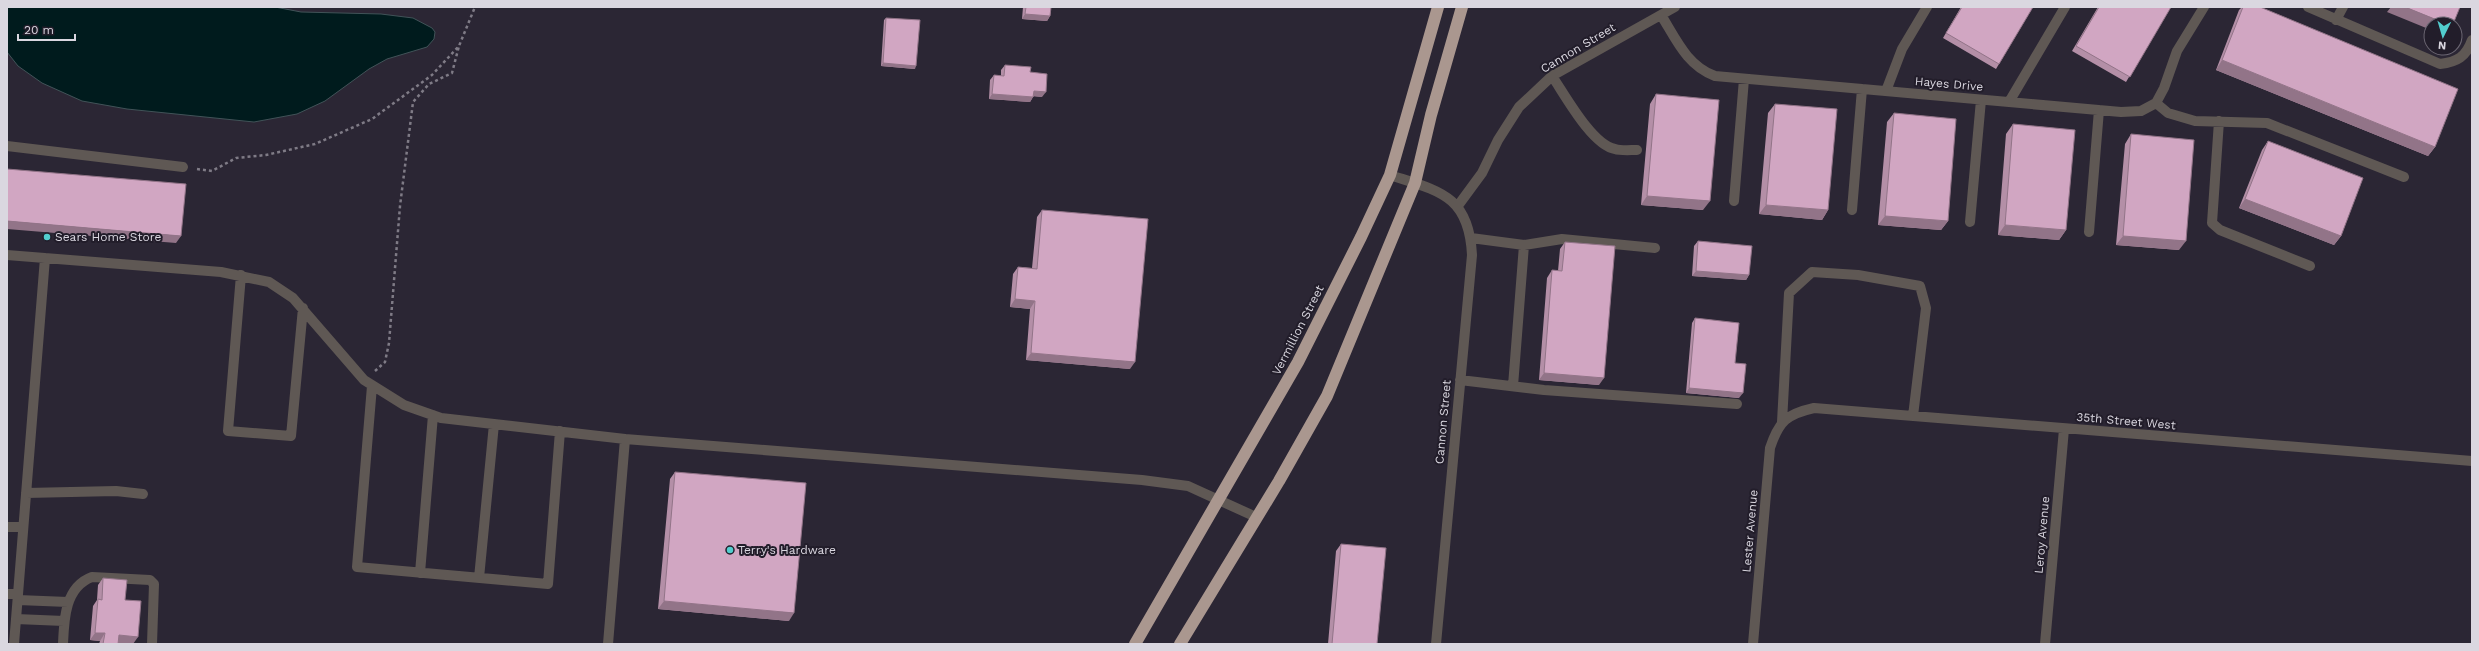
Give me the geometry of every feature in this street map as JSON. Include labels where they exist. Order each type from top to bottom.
[{"type":"highway","name":"Vermillion Street","points":[[1135,644],[1298,362],[1390,175],[1438,7]]},
{"type":"highway","points":[[1180,644],[1279,481],[1327,396],[1415,183],[1431,115],[1462,7]]},
{"type":"street","name":"Cannon Street","points":[[1457,206],[1482,173],[1498,140],[1519,107],[1552,76],[1675,7]]},
{"type":"street","points":[[1886,91],[1902,49],[1927,7]]},
{"type":"street","points":[[2009,102],[2065,7]]},
{"type":"street","points":[[2204,7],[2177,52],[2164,88],[2156,103],[2168,113],[2195,121],[2267,123],[2404,178]]},
{"type":"street","points":[[2308,7],[2440,64],[2453,62],[2462,57],[2472,40]]},
{"type":"street","points":[[2336,20],[2343,7]]},
{"type":"street","name":"Hayes Drive","points":[[1661,15],[1689,61],[1702,72],[1714,76],[2121,112],[2141,111],[2156,103]]},
{"type":"street","points":[[1552,76],[1592,133],[1602,143],[1614,149],[1637,150]]},
{"type":"street","points":[[1734,201],[1744,79]]},
{"type":"street","points":[[1852,210],[1862,89]]},
{"type":"street","points":[[1970,222],[1981,100]]},
{"type":"street","points":[[2089,232],[2099,110]]},
{"type":"street","points":[[2219,122],[2212,223],[2220,230],[2310,266]]},
{"type":"street","points":[[7,146],[183,167]]},
{"type":"street","name":"Cannon Street","points":[[1390,175],[1442,194],[1457,206],[1468,223],[1471,238],[1472,255],[1436,644]]},
{"type":"street","points":[[1471,238],[1524,245],[1562,239],[1655,248]]},
{"type":"street","points":[[1513,386],[1524,245]]},
{"type":"street","points":[[7,255],[190,268],[241,274],[269,282],[293,298],[303,308],[368,383],[404,405],[433,415],[494,424],[625,439],[1142,480],[1188,486],[1256,517]]},
{"type":"street","points":[[14,644],[45,258]]},
{"type":"street","points":[[1782,422],[1790,293],[1812,272],[1858,275],[1920,286],[1926,308],[1913,416]]},
{"type":"street","points":[[241,274],[228,431],[291,436],[303,308]]},
{"type":"street","points":[[1460,380],[1513,386],[1737,404]]},
{"type":"street","points":[[368,383],[357,567],[548,584],[560,431]]},
{"type":"street","name":"35th Street West","points":[[1782,422],[1795,412],[1814,408],[2472,461]]},
{"type":"street","points":[[420,573],[433,415]]},
{"type":"street","name":"Lester Avenue","points":[[1753,644],[1770,448],[1782,422]]},
{"type":"street","points":[[479,578],[494,424]]},
{"type":"street","name":"Leroy Avenue","points":[[2045,644],[2064,429]]},
{"type":"street","points":[[608,644],[625,439]]},
{"type":"street","points":[[26,493],[116,491],[143,494]]},
{"type":"street","points":[[7,526],[23,527]]},
{"type":"street","points":[[63,644],[64,621],[68,602],[83,580],[92,577],[150,580],[154,584],[152,644]]},
{"type":"street","points":[[7,594],[18,597],[68,602]]},
{"type":"street","points":[[16,619],[64,621]]},
{"type":"path","points":[[368,383],[385,362],[389,343],[398,229],[413,102],[429,84],[452,73],[459,46],[475,7]]},
{"type":"path","points":[[183,167],[212,171],[236,158],[266,155],[315,144],[372,119],[432,75],[459,46]]},
{"type":"shaded area","points":[[7,7],[275,7],[301,12],[381,14],[413,18],[432,28],[435,32],[434,39],[427,47],[387,59],[369,69],[325,101],[297,114],[254,122],[127,109],[82,101],[42,83],[18,66],[7,52]]},
{"type":"building","points":[[1026,7],[1051,7],[1050,16],[1025,14]]},
{"type":"building","points":[[1962,7],[2033,7],[1999,64],[1946,33]]},
{"type":"building","points":[[2099,7],[2171,7],[2130,77],[2076,46]]},
{"type":"building","points":[[2243,7],[2260,7],[2458,89],[2435,147],[2222,60]]},
{"type":"building","points":[[2405,7],[2460,7],[2456,16],[2427,16]]},
{"type":"building","points":[[886,18],[920,20],[916,66],[883,63]]},
{"type":"building","points":[[1005,65],[1031,67],[1030,72],[1047,74],[1046,92],[1034,91],[1033,97],[992,94],[994,75],[1004,76]]},
{"type":"building","points":[[1656,94],[1719,100],[1710,201],[1647,196]]},
{"type":"building","points":[[1775,104],[1837,109],[1828,210],[1766,205]]},
{"type":"building","points":[[1894,113],[1956,119],[1948,221],[1885,216]]},
{"type":"building","points":[[2013,124],[2075,130],[2066,230],[2005,225]]},
{"type":"building","points":[[2131,134],[2194,140],[2186,241],[2123,236]]},
{"type":"building","points":[[2268,141],[2363,178],[2341,236],[2245,199]]},
{"type":"building","points":[[7,169],[186,184],[181,236],[7,221]]},
{"type":"building","points":[[1042,210],[1148,219],[1135,362],[1031,353],[1035,301],[1015,299],[1018,267],[1037,269]]},
{"type":"building","points":[[1698,241],[1752,246],[1749,275],[1696,271]]},
{"type":"building","points":[[1565,242],[1615,246],[1604,378],[1544,373],[1552,270],[1562,271]]},
{"type":"building","points":[[1695,318],[1739,323],[1735,363],[1746,364],[1743,393],[1689,388]]},
{"type":"building","name":"Terry's Hardware","points":[[675,472],[806,483],[794,613],[664,601]]},
{"type":"building","points":[[1341,544],[1386,548],[1377,644],[1332,644]]},
{"type":"building","points":[[103,578],[127,580],[125,600],[141,601],[138,637],[119,635],[118,644],[103,644],[105,633],[95,633],[98,599],[102,600]]},
{"type":"place","name":"Sears Home Store","points":[[47,237]]},
{"type":"place","name":"Terry's Hardware","points":[[730,550]]}]
